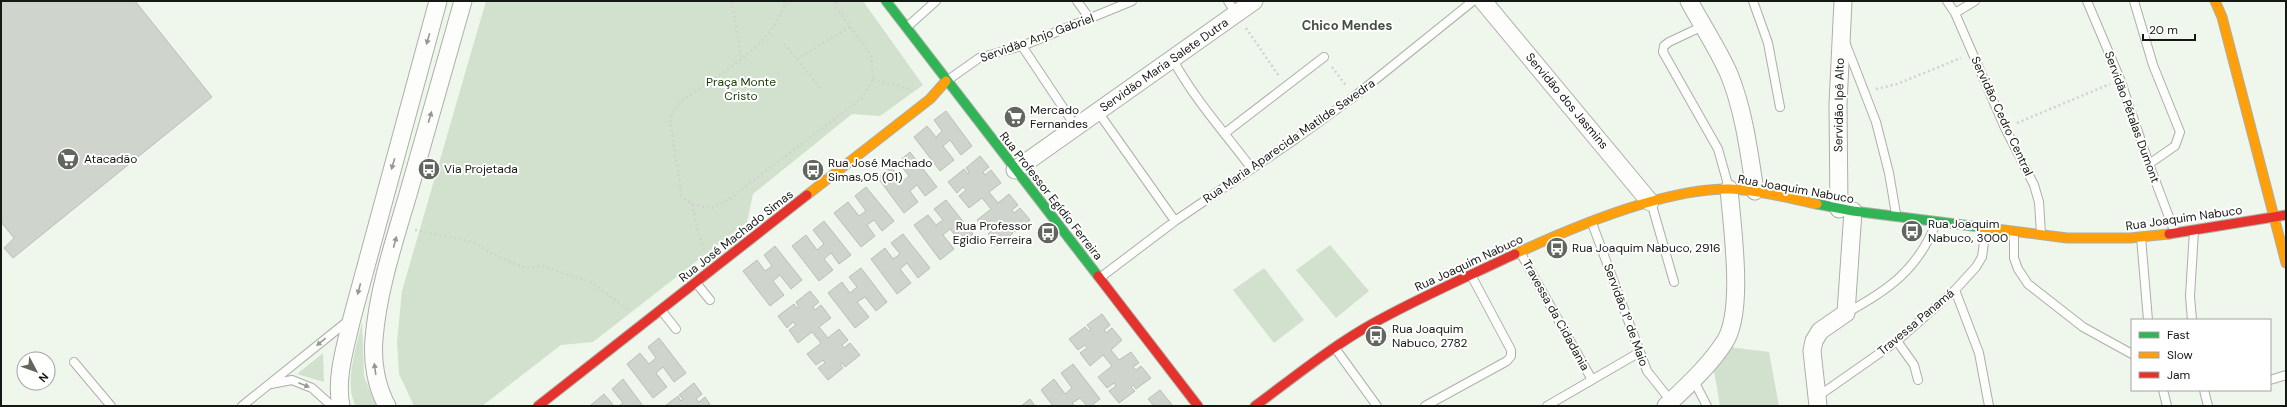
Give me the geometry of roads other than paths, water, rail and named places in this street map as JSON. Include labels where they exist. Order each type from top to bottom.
[{"type":"street","points":[[341,406],[339,398],[341,368],[352,318],[438,1]]},
{"type":"street","points":[[387,406],[375,371],[374,340],[378,308],[399,226],[463,1]]},
{"type":"street","name":"Rua Professor Egídio Ferreira","points":[[886,1],[1015,170],[1101,277],[1198,406]]},
{"type":"street","name":"Servidão Maria Salete Dutra","points":[[1015,170],[1173,60],[1232,8],[1254,1]]},
{"type":"street","name":"Servidão dos Jasmins","points":[[1483,1],[1650,202]]},
{"type":"street","points":[[1689,1],[1719,54],[1734,90],[1747,136],[1755,191]]},
{"type":"street","name":"Servidão Ipê Alto","points":[[1843,1],[1840,30],[1841,71],[1838,104],[1846,210],[1846,313]]},
{"type":"street","points":[[2215,1],[2222,17],[2286,263]]},
{"type":"street","name":"Rua José Machado Simas","points":[[538,406],[930,99],[946,81]]},
{"type":"street","points":[[1669,404],[1725,343],[1733,323],[1736,301],[1729,189]]},
{"type":"street","name":"Rua Joaquim Nabuco","points":[[1255,406],[1335,347],[1372,324],[1470,275],[1592,222],[1650,202],[1693,192],[1729,189],[1755,191],[1846,210],[2041,236],[2095,239],[2141,237],[2175,233],[2286,215]]},
{"type":"street","points":[[1818,401],[1812,351],[1814,341],[1820,331],[1846,313]]},
{"type":"lane","points":[[906,27],[936,1]]},
{"type":"lane","points":[[1077,1],[1090,19]]},
{"type":"lane","name":"Servidão Anjo Gabriel","points":[[946,81],[979,58],[1022,46],[1132,1]]},
{"type":"lane","name":"Rua Maria Aparecida Matilde Savedra","points":[[1101,277],[1175,221],[1252,169],[1354,96],[1473,1]]},
{"type":"lane","points":[[1753,1],[1768,43],[1780,107]]},
{"type":"lane","name":"Servidão Cedro Central","points":[[1946,1],[1955,13],[2005,128],[2034,185],[2038,202],[2041,236]]},
{"type":"lane","points":[[1955,13],[1975,1]]},
{"type":"lane","name":"Servidão Pétalas Dumont","points":[[2087,1],[2120,80],[2148,164],[2175,233]]},
{"type":"lane","points":[[2134,1],[2153,65],[2180,132],[2175,146],[2148,164]]},
{"type":"lane","points":[[1703,26],[1669,42],[1664,46],[1663,52],[1718,149],[1727,175],[1729,189]]},
{"type":"lane","points":[[1840,30],[1882,144],[1896,217]]},
{"type":"lane","points":[[1022,46],[1076,127]]},
{"type":"lane","points":[[1225,133],[1324,57]]},
{"type":"lane","points":[[1173,60],[1193,93],[1252,169]]},
{"type":"lane","points":[[1098,112],[1175,221]]},
{"type":"lane","points":[[1650,202],[1674,282]]},
{"type":"lane","name":"Servidão 1º de Maio","points":[[1592,222],[1640,352],[1652,380],[1669,404]]},
{"type":"lane","points":[[1846,313],[1880,295],[1913,264],[1927,244],[1936,222]]},
{"type":"lane","name":"Travessa Panamá","points":[[1818,401],[1897,341],[1955,290],[1976,267],[1982,256],[1986,228]]},
{"type":"lane","points":[[2192,319],[2190,296],[2194,230]]},
{"type":"lane","points":[[2014,232],[2014,258],[2018,269],[2028,284],[2083,327],[2131,353]]},
{"type":"lane","points":[[2141,237],[2148,319]]},
{"type":"lane","name":"Travessa da Cidadania","points":[[1520,252],[1591,378]]},
{"type":"lane","points":[[1425,406],[1507,361],[1511,356],[1511,350],[1470,275]]},
{"type":"lane","points":[[696,282],[710,300]]},
{"type":"lane","points":[[1955,290],[1979,353],[1990,406]]},
{"type":"lane","points":[[661,309],[676,329]]},
{"type":"lane","points":[[242,406],[352,318]]},
{"type":"lane","points":[[1897,341],[1914,365],[1918,380]]},
{"type":"lane","points":[[1335,347],[1377,406]]},
{"type":"lane","points":[[1547,406],[1591,378],[1640,352]]},
{"type":"lane","points":[[74,362],[111,406]]},
{"type":"lane","points":[[2271,380],[2286,375]]},
{"type":"lane","points":[[1693,379],[1707,406]]},
{"type":"lane","points":[[270,384],[292,380],[312,388],[332,406]]},
{"type":"lane","points":[[2163,391],[2167,406]]},
{"type":"lane","points":[[2204,391],[2208,406]]},
{"type":"place","name":"Mercado Fernandes","points":[[1015,117]]},
{"type":"place","name":"Atacadão","points":[[68,159]]},
{"type":"place","name":"Via Projetada","points":[[429,169]]},
{"type":"place","name":"Rua José Machado Simas,05 (01)","points":[[813,170]]},
{"type":"place","name":"Rua Joaquim Nabuco, 3000","points":[[1912,231]]},
{"type":"place","name":"Rua Professor Egidio Ferreira","points":[[1048,233]]},
{"type":"place","name":"Rua Joaquim Nabuco, 2916","points":[[1557,248]]},
{"type":"place","name":"Rua Joaquim Nabuco, 2782","points":[[1376,336]]},
{"type":"district","name":"Chico Mendes","points":[[1347,25]]},
{"type":"park label","name":"Praça Monte Cristo","points":[[741,89]]}]
